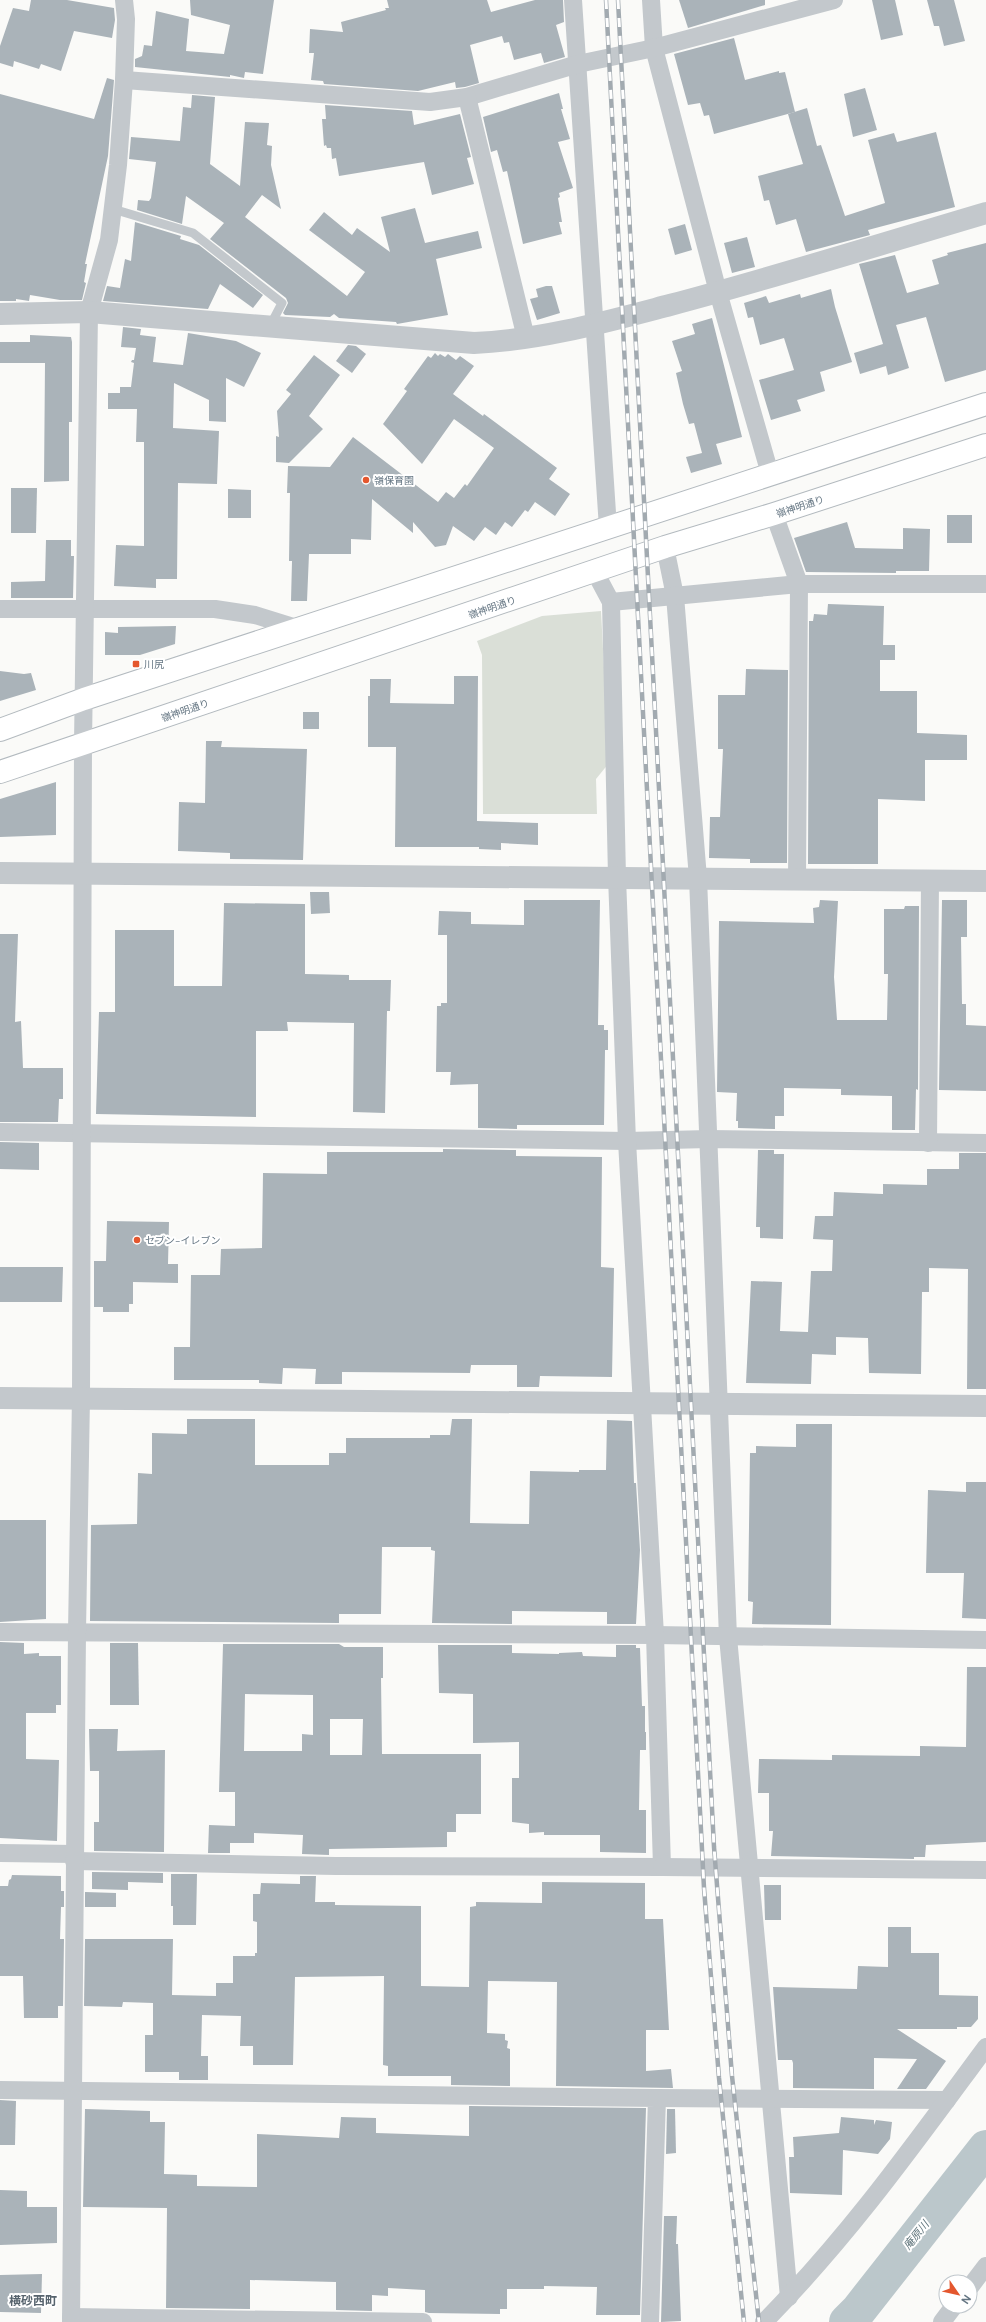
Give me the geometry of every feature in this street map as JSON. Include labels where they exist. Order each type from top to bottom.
[{"type":"main road","points":[[0,730],[84,699],[986,404]]},
{"type":"main road","name":"嶺神明通り","points":[[0,772],[596,572],[665,547],[774,514],[986,445]]},
{"type":"street","points":[[124,0],[126,19],[124,80],[113,209],[109,240],[89,312],[83,744],[81,1397],[77,1632],[71,2320],[423,2322]]},
{"type":"street","points":[[573,0],[593,325],[608,528]]},
{"type":"street","points":[[651,0],[654,48],[718,292],[770,474]]},
{"type":"street","points":[[124,80],[430,102],[467,97],[578,64],[654,48],[834,0]]},
{"type":"street","points":[[467,97],[526,338]]},
{"type":"street","points":[[0,314],[89,312],[474,343],[526,338],[593,325],[718,292],[986,213]]},
{"type":"street","points":[[774,514],[799,584],[797,880]]},
{"type":"street","points":[[665,547],[675,596],[698,878],[720,1403],[728,1637],[789,2297]]},
{"type":"street","points":[[596,572],[611,602],[617,877],[626,1141],[643,1403],[655,1635],[662,1867]]},
{"type":"street","points":[[611,602],[799,584],[986,584]]},
{"type":"street","points":[[0,609],[215,609],[255,615],[300,629]]},
{"type":"street","points":[[0,873],[986,881]]},
{"type":"street","points":[[928,1143],[930,880]]},
{"type":"street","points":[[0,1132],[626,1141],[709,1139],[986,1143]]},
{"type":"street","points":[[0,1398],[81,1397],[986,1406]]},
{"type":"street","points":[[0,1632],[655,1635],[986,1640]]},
{"type":"street","points":[[0,1853],[336,1866],[986,1870]]},
{"type":"street","points":[[764,2322],[808,2278],[870,2205],[986,2047]]},
{"type":"street","points":[[0,2090],[947,2100]]},
{"type":"street","points":[[650,2322],[657,2098]]},
{"type":"street","points":[[978,2276],[986,2266]]},
{"type":"lane","points":[[113,209],[194,233],[282,304],[269,327]]},
{"type":"shaded area","points":[[601,611],[609,763],[596,779],[597,814],[483,814],[482,655],[477,641],[542,616]]},
{"type":"building","points":[[31,0],[67,0],[114,8],[115,20],[112,38],[74,31],[61,71],[41,64],[39,69],[14,61],[13,67],[0,63],[0,46],[13,8],[29,11]]},
{"type":"building","points":[[190,0],[274,0],[263,74],[245,72],[244,78],[230,75],[230,77],[135,67],[135,59],[142,56],[144,45],[152,46],[156,11],[189,19],[186,51],[224,54],[230,25],[191,15]]},
{"type":"building","points":[[387,0],[487,0],[491,12],[535,0],[563,0],[564,22],[556,25],[565,57],[544,63],[541,53],[514,60],[509,42],[504,43],[502,36],[470,45],[479,83],[465,87],[456,88],[455,82],[418,91],[324,84],[323,81],[311,80],[314,53],[309,53],[310,29],[343,32],[341,22],[386,10],[385,8],[389,8]]},
{"type":"building","points":[[679,0],[765,0],[765,5],[688,28]]},
{"type":"building","points":[[872,0],[895,0],[903,35],[881,40]]},
{"type":"building","points":[[927,0],[954,0],[965,41],[944,46],[939,26],[934,26]]},
{"type":"building","points":[[734,38],[745,80],[779,71],[779,73],[785,72],[795,112],[714,134],[709,115],[704,116],[700,103],[688,105],[674,54]]},
{"type":"building","points":[[107,78],[114,80],[108,156],[85,264],[87,264],[84,282],[86,283],[82,300],[60,300],[30,295],[29,301],[16,299],[16,301],[0,301],[0,94],[94,119]]},
{"type":"building","points":[[865,88],[877,130],[853,137],[844,94]]},
{"type":"building","points":[[559,93],[563,109],[561,109],[570,139],[558,142],[573,188],[559,193],[560,197],[558,198],[562,222],[559,222],[562,234],[523,244],[507,171],[503,172],[497,150],[491,152],[483,117]]},
{"type":"building","points":[[192,95],[215,97],[210,164],[240,186],[245,122],[269,123],[267,145],[272,146],[271,165],[281,209],[262,195],[245,217],[347,296],[365,272],[309,230],[324,212],[352,235],[357,228],[390,252],[381,217],[415,208],[425,243],[478,231],[482,248],[436,259],[448,315],[397,324],[396,322],[339,318],[334,314],[330,317],[285,315],[283,313],[288,303],[286,298],[210,239],[224,223],[186,196],[182,224],[137,210],[138,200],[149,201],[151,198],[156,162],[129,159],[131,137],[180,141],[183,107],[191,108]]},
{"type":"building","points":[[325,105],[412,111],[414,125],[460,114],[471,157],[467,158],[474,184],[432,195],[424,162],[339,176],[336,158],[332,159],[331,148],[327,148],[326,145],[324,146],[322,119],[326,119]]},
{"type":"building","points":[[807,108],[817,146],[821,145],[845,216],[885,203],[868,140],[894,133],[897,142],[936,132],[955,207],[868,230],[870,235],[806,252],[796,219],[776,225],[769,200],[764,201],[758,176],[803,164],[788,114]]},
{"type":"building","points":[[135,222],[181,236],[180,239],[199,245],[263,295],[253,308],[220,284],[208,309],[103,301],[107,286],[120,288],[125,259],[131,261]]},
{"type":"building","points":[[685,224],[692,250],[675,255],[668,229]]},
{"type":"building","points":[[747,237],[755,267],[732,273],[724,243]]},
{"type":"building","points":[[986,243],[986,370],[945,382],[926,317],[896,325],[909,368],[888,375],[886,366],[860,374],[854,353],[883,344],[859,264],[895,255],[907,293],[939,284],[932,260],[948,255],[947,253]]},
{"type":"building","points":[[552,286],[560,313],[537,320],[530,299],[538,297],[536,289]]},
{"type":"building","points":[[831,289],[852,362],[820,372],[825,391],[797,400],[801,411],[771,420],[759,380],[794,370],[784,338],[760,345],[753,317],[748,318],[744,303],[766,296],[769,303],[800,294],[801,298]]},
{"type":"building","points":[[712,318],[742,437],[716,444],[722,464],[691,473],[686,457],[702,453],[694,423],[689,424],[683,404],[676,373],[682,371],[672,341],[695,334],[692,324]]},
{"type":"building","points":[[123,327],[141,329],[140,335],[156,337],[153,362],[183,365],[188,333],[236,341],[261,353],[244,387],[226,378],[226,422],[209,421],[209,400],[174,383],[173,428],[219,431],[217,484],[178,483],[177,579],[156,579],[156,588],[114,586],[116,545],[144,546],[144,442],[136,442],[137,409],[108,409],[108,393],[120,393],[120,387],[131,387],[134,363],[131,362],[134,360],[136,348],[121,347]]},
{"type":"building","points":[[30,335],[71,337],[72,422],[69,422],[69,481],[44,482],[45,363],[0,363],[0,342],[30,342]]},
{"type":"building","points":[[348,345],[356,346],[366,354],[352,373],[336,361]]},
{"type":"building","points":[[435,353],[438,356],[440,354],[445,357],[448,354],[456,360],[460,356],[474,366],[453,394],[483,416],[484,414],[557,468],[549,479],[570,494],[555,516],[535,502],[528,512],[525,510],[512,527],[505,522],[496,535],[485,527],[474,541],[453,526],[446,545],[435,547],[413,522],[413,533],[372,499],[371,540],[351,539],[351,554],[309,554],[307,601],[291,601],[292,561],[289,561],[290,493],[287,493],[288,466],[330,467],[353,437],[438,502],[446,492],[454,498],[465,484],[467,486],[494,448],[454,419],[422,464],[383,424],[407,391],[404,389],[428,356],[431,358]]},
{"type":"building","points":[[314,355],[340,375],[309,416],[323,429],[289,463],[276,462],[276,436],[279,437],[277,411],[291,394],[286,390]]},
{"type":"building","points":[[11,488],[37,488],[36,533],[11,533]]},
{"type":"building","points":[[228,489],[251,490],[251,518],[228,518]]},
{"type":"building","points":[[947,515],[972,515],[972,543],[947,543]]},
{"type":"building","points":[[847,522],[855,548],[903,549],[903,528],[930,529],[929,571],[896,571],[896,573],[806,572],[794,538]]},
{"type":"building","points":[[46,540],[71,540],[71,556],[74,556],[73,598],[11,598],[11,582],[45,581]]},
{"type":"building","points":[[828,604],[884,606],[883,645],[895,645],[895,660],[880,660],[880,691],[917,691],[917,733],[967,735],[967,760],[925,760],[925,801],[878,799],[878,864],[808,864],[809,621],[813,621],[814,614],[827,615]]},
{"type":"building","points":[[176,626],[175,644],[140,655],[105,655],[105,632],[118,633],[118,627]]},
{"type":"building","points":[[746,669],[788,670],[787,863],[750,863],[750,859],[709,858],[710,817],[720,817],[723,749],[718,749],[718,695],[745,695]]},
{"type":"building","points":[[0,671],[24,674],[31,673],[36,690],[0,701]]},
{"type":"building","points":[[454,676],[478,676],[477,821],[538,823],[538,845],[501,843],[501,850],[479,849],[479,847],[395,847],[396,747],[368,747],[368,696],[370,696],[370,679],[391,679],[390,703],[454,704]]},
{"type":"building","points":[[303,712],[319,712],[319,729],[303,729]]},
{"type":"building","points":[[206,741],[222,741],[221,747],[307,749],[303,860],[230,859],[230,853],[178,851],[179,802],[205,803]]},
{"type":"building","points":[[56,782],[56,835],[0,837],[0,799]]},
{"type":"building","points":[[310,892],[329,892],[330,913],[311,914]]},
{"type":"building","points":[[524,900],[600,900],[598,1025],[604,1025],[604,1030],[608,1030],[608,1050],[605,1050],[604,1125],[517,1125],[517,1129],[478,1128],[478,1084],[450,1085],[451,1072],[436,1072],[437,1006],[441,1006],[441,1003],[447,1003],[447,935],[438,935],[439,911],[471,912],[471,924],[524,925]]},
{"type":"building","points":[[820,900],[838,901],[834,977],[837,1020],[887,1020],[888,974],[884,974],[884,909],[904,909],[905,906],[919,906],[918,1090],[916,1089],[915,1130],[892,1130],[892,1096],[841,1095],[841,1089],[784,1088],[784,1116],[775,1116],[775,1129],[738,1128],[738,1121],[736,1121],[737,1093],[717,1092],[719,921],[814,923],[813,908],[819,907]]},
{"type":"building","points":[[942,900],[967,900],[967,937],[961,937],[962,1004],[966,1004],[966,1025],[986,1026],[986,1091],[939,1090]]},
{"type":"building","points":[[224,903],[305,904],[305,974],[349,975],[349,980],[391,980],[390,1011],[387,1011],[385,1113],[353,1112],[354,1023],[287,1022],[288,1031],[256,1031],[256,1117],[96,1114],[99,1012],[115,1012],[115,930],[174,930],[174,986],[222,986]]},
{"type":"building","points":[[0,934],[18,934],[15,1022],[21,1021],[23,1068],[63,1068],[63,1099],[59,1099],[58,1122],[0,1122]]},
{"type":"building","points":[[0,1142],[39,1143],[39,1170],[0,1169]]},
{"type":"building","points":[[443,1149],[516,1150],[516,1156],[602,1157],[601,1267],[614,1268],[612,1377],[540,1376],[539,1387],[517,1387],[517,1365],[471,1365],[470,1373],[342,1372],[342,1384],[315,1384],[316,1369],[283,1368],[282,1384],[259,1383],[259,1380],[174,1380],[174,1347],[190,1347],[191,1275],[220,1275],[221,1249],[262,1248],[263,1173],[327,1174],[327,1152],[443,1152]]},
{"type":"building","points":[[758,1150],[774,1150],[774,1154],[784,1154],[783,1239],[760,1238],[760,1227],[756,1227]]},
{"type":"building","points":[[959,1153],[986,1153],[986,1389],[967,1389],[968,1269],[929,1268],[929,1292],[922,1292],[921,1374],[869,1373],[868,1338],[836,1337],[836,1355],[812,1354],[811,1384],[746,1383],[751,1281],[782,1282],[780,1331],[808,1332],[811,1271],[832,1271],[833,1240],[813,1239],[815,1216],[833,1216],[834,1192],[883,1194],[883,1184],[927,1185],[927,1169],[959,1169]]},
{"type":"building","points":[[107,1221],[169,1222],[168,1264],[178,1264],[178,1283],[133,1282],[133,1304],[129,1304],[129,1312],[103,1312],[103,1307],[94,1307],[94,1261],[106,1261]]},
{"type":"building","points":[[0,1267],[63,1267],[62,1302],[0,1302]]},
{"type":"building","points":[[187,1419],[255,1419],[255,1465],[329,1465],[329,1453],[346,1453],[346,1438],[430,1438],[430,1435],[450,1435],[452,1419],[472,1419],[470,1523],[529,1524],[530,1471],[579,1472],[579,1470],[606,1470],[607,1420],[632,1421],[634,1483],[636,1483],[640,1550],[636,1624],[607,1624],[607,1612],[512,1611],[512,1624],[432,1623],[435,1551],[431,1550],[431,1547],[382,1547],[381,1614],[339,1614],[339,1623],[90,1621],[91,1525],[137,1524],[138,1473],[152,1474],[152,1433],[187,1434]]},
{"type":"building","points":[[796,1424],[832,1424],[831,1625],[752,1624],[753,1602],[748,1601],[750,1453],[756,1453],[756,1446],[796,1447]]},
{"type":"building","points":[[966,1482],[986,1482],[986,1619],[962,1618],[964,1573],[926,1573],[928,1490],[966,1492]]},
{"type":"building","points":[[0,1520],[46,1520],[46,1619],[0,1622]]},
{"type":"building","points":[[0,1642],[24,1643],[24,1654],[39,1653],[39,1656],[61,1656],[61,1705],[56,1705],[56,1713],[26,1713],[26,1759],[59,1760],[57,1841],[0,1838]]},
{"type":"building","points":[[110,1643],[138,1643],[139,1705],[110,1705]]},
{"type":"building","points":[[223,1644],[339,1644],[344,1647],[383,1647],[383,1678],[381,1678],[382,1754],[481,1754],[481,1814],[456,1814],[456,1832],[447,1832],[447,1847],[329,1849],[329,1855],[302,1854],[303,1835],[254,1833],[254,1843],[230,1843],[230,1853],[208,1853],[209,1825],[235,1826],[235,1792],[219,1792]],"holes":[[[245,1694],[313,1695],[313,1735],[302,1734],[302,1751],[244,1751]],[[330,1719],[363,1719],[362,1755],[330,1755]]]},
{"type":"building","points":[[438,1645],[512,1645],[512,1653],[559,1654],[582,1652],[583,1656],[616,1657],[616,1645],[636,1645],[636,1648],[640,1648],[642,1706],[645,1706],[646,1750],[640,1750],[639,1810],[646,1810],[646,1853],[600,1852],[600,1835],[544,1835],[544,1832],[529,1833],[529,1824],[512,1822],[512,1778],[519,1778],[519,1742],[473,1743],[473,1694],[439,1693]]},
{"type":"building","points":[[967,1667],[986,1667],[986,1842],[926,1845],[925,1857],[914,1857],[914,1859],[771,1856],[773,1831],[769,1831],[769,1793],[758,1793],[759,1759],[832,1760],[832,1755],[920,1756],[920,1746],[966,1747]]},
{"type":"building","points":[[89,1729],[118,1729],[117,1751],[165,1750],[164,1852],[94,1851],[94,1822],[99,1822],[99,1771],[90,1771]]},
{"type":"building","points":[[92,1872],[163,1873],[163,1883],[128,1882],[128,1890],[92,1889]]},
{"type":"building","points":[[171,1874],[197,1874],[196,1925],[173,1925],[173,1906],[171,1906]]},
{"type":"building","points":[[12,1875],[61,1876],[61,1891],[64,1891],[64,1907],[61,1907],[60,1939],[64,1939],[63,2006],[58,2006],[58,2018],[24,2018],[23,1976],[0,1976],[0,1886],[8,1886]]},
{"type":"building","points":[[300,1876],[316,1876],[315,1902],[335,1902],[335,1905],[421,1906],[421,1986],[469,1987],[470,1907],[476,1906],[476,1902],[542,1903],[542,1882],[645,1883],[645,1919],[663,1919],[669,2030],[646,2030],[646,2071],[671,2069],[673,2088],[556,2086],[557,1982],[488,1981],[487,2033],[505,2034],[505,2040],[508,2041],[507,2048],[510,2049],[510,2086],[451,2085],[451,2076],[388,2076],[388,2066],[383,2065],[384,1976],[295,1977],[293,2065],[253,2065],[253,2046],[240,2046],[241,2016],[202,2015],[201,2056],[208,2056],[208,2080],[179,2080],[179,2072],[145,2072],[145,2035],[153,2035],[153,2003],[123,2002],[122,2007],[84,2006],[85,1939],[173,1939],[172,1995],[216,1996],[216,1983],[233,1983],[233,1956],[255,1956],[255,1953],[257,1953],[257,1922],[253,1921],[253,1894],[260,1894],[261,1883],[300,1884]]},
{"type":"building","points":[[764,1885],[781,1885],[781,1920],[765,1920]]},
{"type":"building","points":[[85,1892],[116,1893],[116,1907],[85,1907]]},
{"type":"building","points":[[888,1927],[911,1927],[911,1953],[939,1953],[939,1995],[978,1996],[978,2019],[971,2027],[957,2027],[957,2029],[897,2029],[946,2061],[926,2089],[897,2089],[917,2059],[874,2058],[874,2089],[793,2088],[792,2060],[778,2060],[773,1987],[857,1989],[858,1966],[888,1967]]},
{"type":"building","points":[[0,2100],[16,2101],[15,2145],[0,2145]]},
{"type":"building","points":[[469,2106],[646,2108],[640,2315],[596,2315],[597,2287],[544,2286],[544,2289],[507,2289],[507,2309],[500,2309],[500,2314],[429,2313],[425,2312],[425,2290],[388,2288],[388,2296],[372,2295],[372,2311],[336,2310],[336,2282],[250,2280],[250,2309],[166,2308],[167,2208],[83,2207],[85,2109],[150,2111],[150,2122],[165,2122],[164,2174],[197,2175],[197,2186],[257,2187],[257,2134],[339,2138],[341,2117],[376,2118],[376,2133],[469,2136]]},
{"type":"building","points":[[667,2109],[675,2109],[676,2153],[666,2154]]},
{"type":"building","points":[[841,2117],[874,2120],[874,2125],[876,2120],[892,2122],[890,2139],[878,2154],[843,2150],[842,2195],[790,2193],[789,2157],[794,2157],[793,2137],[839,2133]]},
{"type":"building","points":[[0,2190],[27,2191],[27,2207],[57,2207],[57,2243],[0,2245]]},
{"type":"building","points":[[664,2216],[677,2216],[676,2244],[678,2244],[681,2321],[661,2322]]},
{"type":"building","points":[[42,2274],[41,2313],[0,2312],[0,2275]]},
{"type":"waterway","name":"庵原川","points":[[847,2322],[858,2311],[986,2148]]},
{"type":"railway","points":[[606,0],[704,1888],[719,2078],[744,2322]]},
{"type":"railway","points":[[618,0],[714,1847],[732,2076],[759,2322]]},
{"type":"place","name":"嶺保育園","points":[[366,480]]},
{"type":"place","name":"川尻","points":[[136,664]]},
{"type":"place","name":"セブン-イレブン","points":[[137,1240]]},
{"type":"district","name":"横砂西町","points":[[33,2301]]}]
